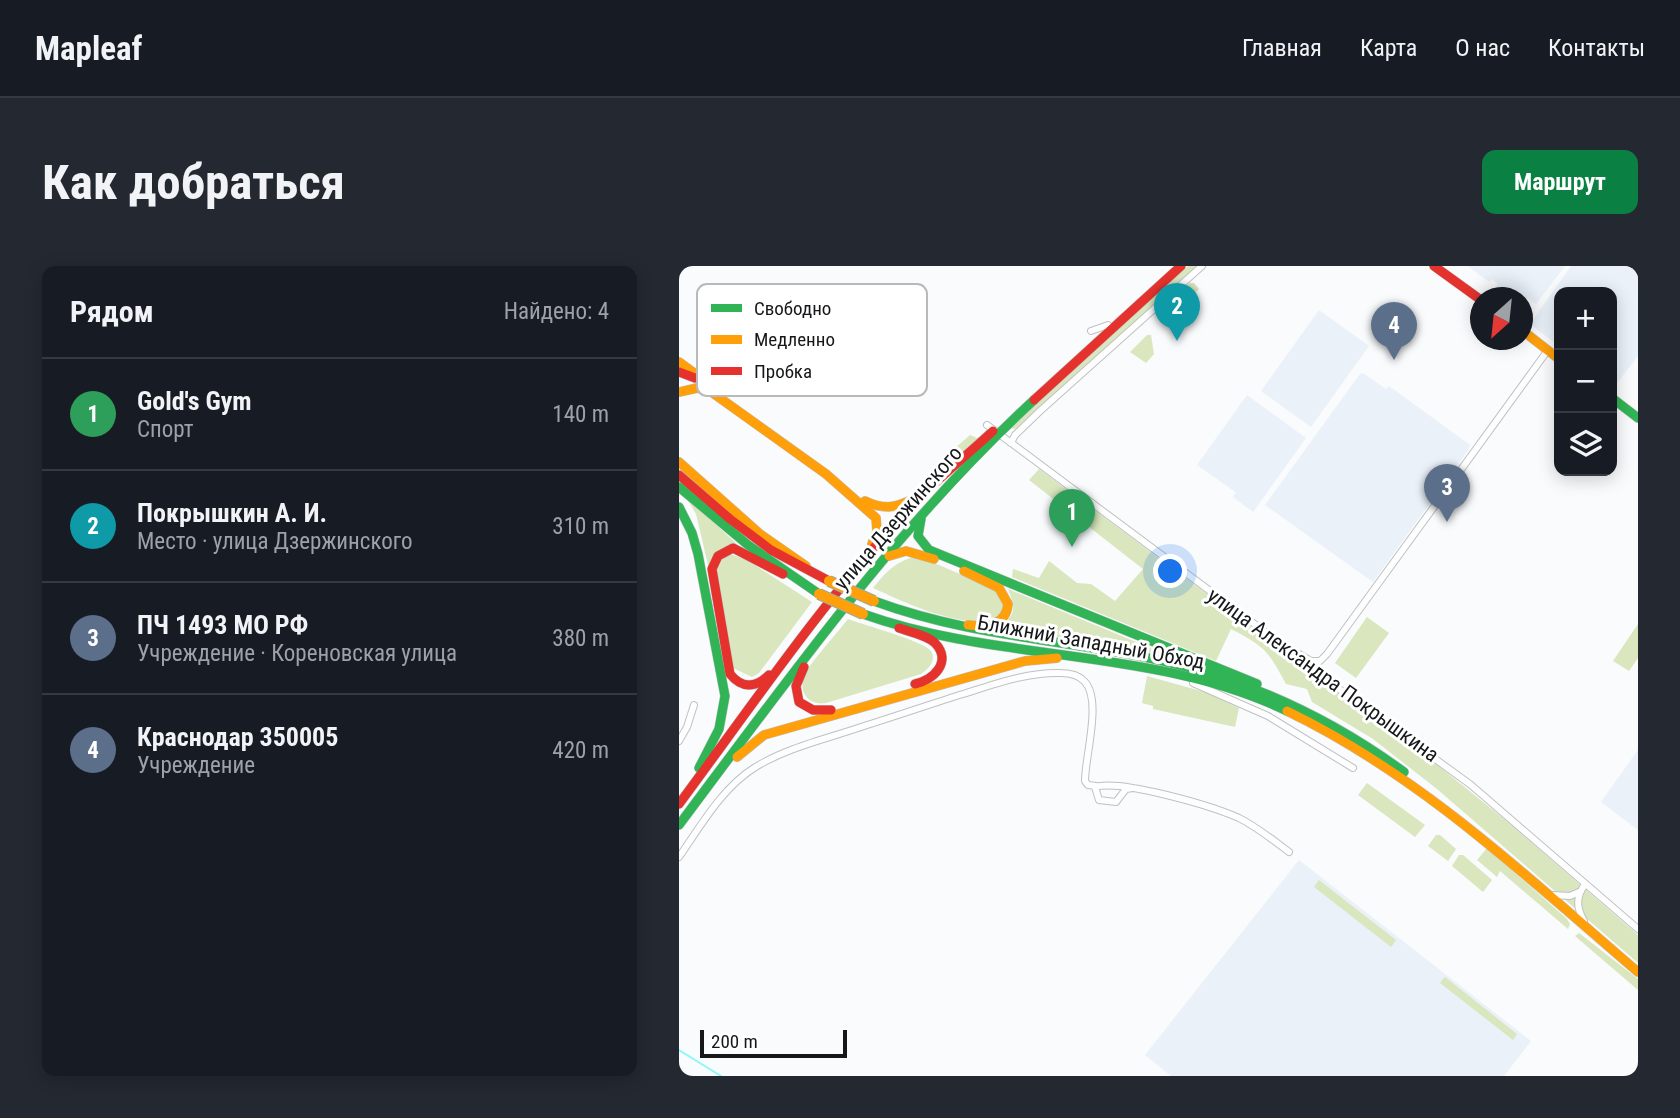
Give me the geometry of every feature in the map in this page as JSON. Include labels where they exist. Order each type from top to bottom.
[{"type":"main road","name":"улица Дзержинского","points":[[679,803],[823,610],[890,528],[928,489],[1172,266]]},
{"type":"main road","name":"улица Дзержинского","points":[[679,825],[880,563],[993,430],[1181,266]]},
{"type":"main road","points":[[1434,266],[1470,292]]},
{"type":"main road","points":[[1533,339],[1554,355]]},
{"type":"main road","points":[[679,362],[697,376]]},
{"type":"main road","points":[[679,372],[697,380]]},
{"type":"main road","points":[[679,392],[697,388]]},
{"type":"main road","points":[[717,396],[871,511],[877,522],[876,537],[847,579]]},
{"type":"main road","points":[[724,396],[871,504],[888,509],[899,507],[928,489]]},
{"type":"main road","points":[[1617,402],[1638,418]]},
{"type":"main road","points":[[679,463],[761,534],[826,579]]},
{"type":"main road","points":[[679,475],[761,543],[796,565],[874,601],[972,632],[1083,653],[1143,656],[1209,672],[1276,696],[1334,723]]},
{"type":"main road","points":[[679,487],[748,545],[815,592]]},
{"type":"main road","points":[[932,503],[917,532],[921,544],[929,550],[1267,687],[1334,723],[1388,759],[1638,969]]},
{"type":"main road","points":[[679,508],[692,533],[698,554],[725,696],[723,717],[716,736],[679,803]]},
{"type":"main road","points":[[823,610],[764,681],[746,686],[733,679],[728,670],[712,577],[713,564],[726,550],[737,549],[815,592],[867,616],[931,640],[937,645],[942,658],[941,665],[936,674],[927,681],[829,711],[811,710],[799,702],[796,682],[826,634]]},
{"type":"main road","points":[[880,563],[898,551],[917,552],[996,586],[1008,600],[1007,613],[993,625],[934,622]]},
{"type":"main road","name":"Ближний Западный Обход","points":[[867,616],[980,643],[1083,653],[1242,692],[1315,724],[1372,758],[1427,796],[1512,862]]},
{"type":"main road","points":[[701,796],[741,752],[764,735],[1025,661],[1083,653]]},
{"type":"main road","points":[[1512,862],[1638,969]]},
{"type":"street","points":[[1011,443],[1015,435],[1040,411],[1202,266]]},
{"type":"street","points":[[1091,331],[1108,325]]},
{"type":"street","points":[[1311,661],[1320,661],[1327,654],[1548,351]]},
{"type":"street","name":"улица Александра Покрышкина","points":[[993,430],[1280,643],[1311,661],[1316,672],[1471,785],[1638,929]]},
{"type":"street","points":[[1158,671],[1227,696],[1268,716],[1353,768]]},
{"type":"street","points":[[679,857],[735,783],[765,761],[791,750],[1009,680],[1063,673],[1073,674],[1089,689],[1092,709],[1085,781],[1088,785],[1133,788],[1236,817],[1289,852]]},
{"type":"street","points":[[679,741],[694,705]]},
{"type":"street","points":[[1096,786],[1099,800],[1116,802],[1126,789],[1133,788]]},
{"type":"street","points":[[1584,921],[1577,902],[1579,892],[1585,884]]},
{"type":"street","points":[[1553,895],[1565,896],[1579,892]]},
{"type":"shaded area","points":[[1468,266],[1565,266],[1536,304],[1533,302],[1533,287],[1496,287],[1498,284],[1492,279],[1489,282]]},
{"type":"shaded area","points":[[1571,266],[1638,266],[1638,356],[1617,383],[1617,287],[1556,287]]},
{"type":"shaded area","points":[[1554,290],[1554,342],[1533,326],[1533,320]]},
{"type":"shaded area","points":[[1319,310],[1369,346],[1311,427],[1261,391]]},
{"type":"shaded area","points":[[1363,373],[1386,389],[1389,386],[1470,445],[1373,582],[1265,505]]},
{"type":"shaded area","points":[[1247,395],[1306,438],[1253,512],[1233,497],[1236,493],[1234,491],[1197,465]]},
{"type":"shaded area","points":[[1638,750],[1638,830],[1601,802]]},
{"type":"shaded area","points":[[1299,860],[1531,1041],[1504,1076],[1171,1076],[1145,1055]]},
{"type":"green space","points":[[1188,266],[1197,266],[1015,429],[1010,428]]},
{"type":"green space","points":[[1190,283],[1194,283],[1199,289],[1195,293],[1189,292],[1182,303],[1178,301],[1173,309],[1176,312],[1173,317],[1165,317],[1159,311]]},
{"type":"green space","points":[[1147,335],[1151,335],[1154,354],[1146,363],[1130,352]]},
{"type":"green space","points":[[970,435],[981,437],[915,496],[908,497],[953,450]]},
{"type":"green space","points":[[1039,469],[1441,768],[1509,823],[1638,935],[1638,963],[1437,789],[1373,739],[1312,702],[1307,689],[1286,684],[1270,657],[1252,641],[1231,629],[1216,661],[1012,577],[1013,569],[1039,578],[1049,561],[1077,583],[1091,584],[1115,601],[1143,569],[1029,480]]},
{"type":"green space","points":[[686,497],[737,544],[728,545],[709,569],[696,514]]},
{"type":"green space","points":[[730,554],[747,560],[812,602],[759,673],[752,677],[733,668],[714,574],[718,561]]},
{"type":"green space","points":[[918,556],[997,590],[1006,606],[993,622],[962,620],[916,607],[873,588],[893,568]]},
{"type":"green space","points":[[1008,589],[1170,656],[1005,632],[999,629],[1013,611]]},
{"type":"green space","points":[[1367,617],[1389,633],[1356,678],[1335,663]]},
{"type":"green space","points":[[848,619],[926,647],[933,655],[931,664],[921,674],[826,703],[810,700],[803,687],[806,671]]},
{"type":"green space","points":[[1638,624],[1638,658],[1629,671],[1613,661]]},
{"type":"green space","points":[[1147,676],[1208,693],[1239,708],[1235,727],[1153,709],[1153,706],[1142,703]]},
{"type":"green space","points":[[1367,783],[1425,825],[1415,837],[1358,795]]},
{"type":"green space","points":[[1436,835],[1440,835],[1456,849],[1448,861],[1428,846]]},
{"type":"green space","points":[[1487,848],[1567,919],[1570,924],[1568,929],[1500,871],[1497,877],[1477,860]]},
{"type":"green space","points":[[1459,855],[1463,855],[1492,880],[1483,892],[1452,866]]},
{"type":"green space","points":[[1319,880],[1396,940],[1391,947],[1314,887]]},
{"type":"green space","points":[[1579,933],[1638,979],[1638,990],[1575,936]]},
{"type":"green space","points":[[1445,977],[1517,1034],[1513,1040],[1440,983]]},
{"type":"waterway","points":[[679,1050],[721,1076]]},
{"type":"traffic: fast","points":[[679,825],[804,658],[891,550],[984,448],[1034,400]]},
{"type":"traffic: fast","points":[[1617,402],[1638,418]]},
{"type":"traffic: fast","points":[[679,487],[748,545],[819,594]]},
{"type":"traffic: fast","points":[[679,507],[692,533],[698,554],[725,696],[719,729],[699,768]]},
{"type":"traffic: fast","points":[[921,519],[918,536],[929,550],[1257,684]]},
{"type":"traffic: fast","points":[[874,601],[941,621],[1144,657],[1214,675],[1248,686],[1312,715],[1344,732],[1404,772]]},
{"type":"traffic: fast","points":[[863,614],[915,630],[968,641],[1131,665],[1184,676],[1237,690],[1287,711]]},
{"type":"traffic: slow","points":[[1533,339],[1554,355]]},
{"type":"traffic: slow","points":[[679,362],[697,375]]},
{"type":"traffic: slow","points":[[679,392],[697,388]]},
{"type":"traffic: slow","points":[[717,396],[826,474],[876,518],[877,531],[872,544]]},
{"type":"traffic: slow","points":[[679,462],[760,534],[806,566]]},
{"type":"traffic: slow","points":[[865,501],[889,507],[913,499]]},
{"type":"traffic: slow","points":[[889,556],[906,551],[934,559]]},
{"type":"traffic: slow","points":[[964,571],[999,588],[1008,604],[1003,617],[994,624],[968,625]]},
{"type":"traffic: slow","points":[[829,581],[874,601]]},
{"type":"traffic: slow","points":[[819,594],[863,614]]},
{"type":"traffic: slow","points":[[737,757],[764,735],[1025,661],[1057,658]]},
{"type":"traffic: slow","points":[[1287,711],[1382,765],[1427,797],[1471,830],[1638,972]]},
{"type":"traffic: jam","points":[[1034,400],[1181,266]]},
{"type":"traffic: jam","points":[[1434,266],[1470,292]]},
{"type":"traffic: jam","points":[[679,372],[695,378]]},
{"type":"traffic: jam","points":[[679,804],[786,658],[870,552],[922,495],[993,431]]},
{"type":"traffic: jam","points":[[679,475],[771,550],[829,581]]},
{"type":"traffic: jam","points":[[769,675],[749,685],[739,682],[730,674],[712,569],[718,556],[733,548],[783,574]]},
{"type":"traffic: jam","points":[[899,628],[932,640],[940,650],[942,657],[939,669],[928,679],[915,684]]},
{"type":"traffic: jam","points":[[804,667],[796,686],[799,702],[813,710],[831,710]]},
{"type":"place","name":"Покрышкин А. И.","points":[[1177,341]]},
{"type":"place","name":"Краснодар 350005","points":[[1394,360]]},
{"type":"place","name":"ПЧ 1493 МО РФ","points":[[1447,522]]},
{"type":"place","name":"Gold's Gym","points":[[1072,547]]}]
